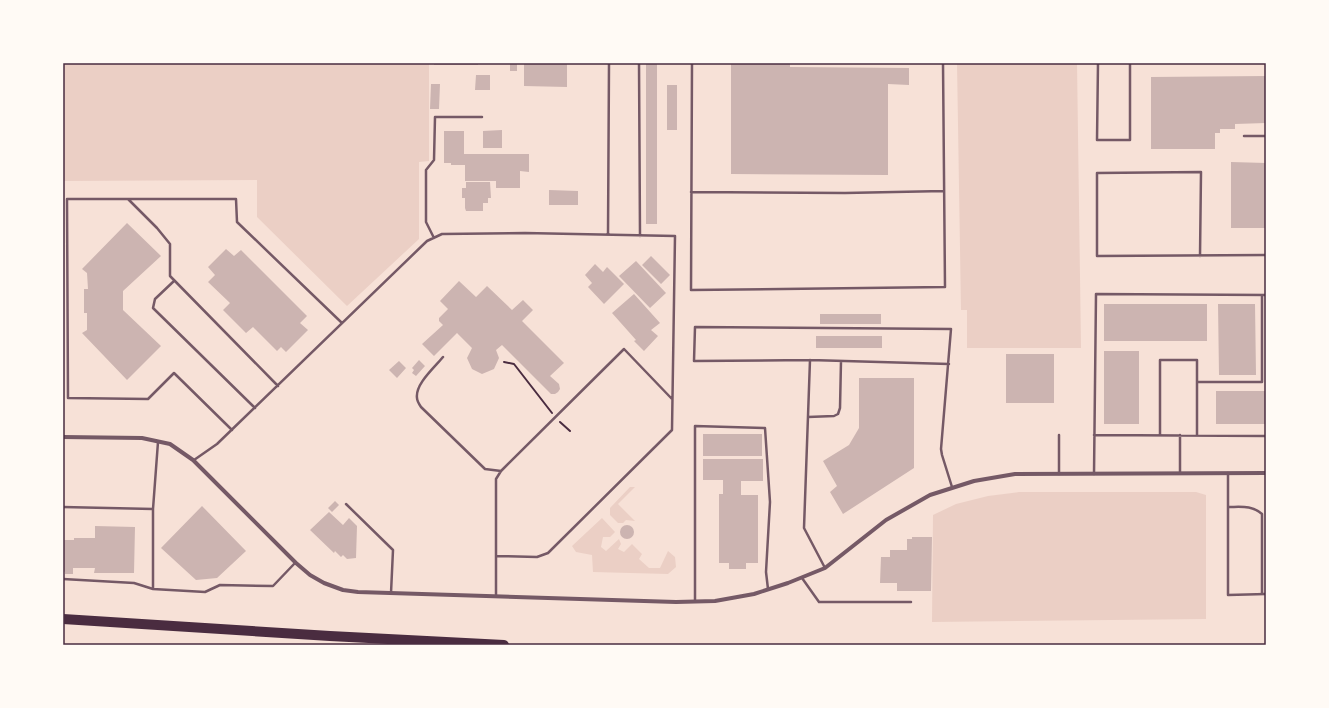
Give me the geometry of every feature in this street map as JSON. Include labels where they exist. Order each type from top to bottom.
[{"type":"highway","points":[[63,619],[330,636],[504,645]]},
{"type":"street","points":[[63,437],[142,438],[158,440],[170,444],[181,450],[193,460],[296,563],[310,575],[324,583],[343,590],[391,593],[695,602],[715,601],[768,590],[825,568],[886,520],[930,495],[952,487],[1015,474],[1266,473]]},
{"type":"lane","points":[[608,63],[608,234]]},
{"type":"lane","points":[[639,63],[640,236]]},
{"type":"lane","points":[[692,63],[691,290],[945,287],[942,63]]},
{"type":"lane","points":[[1098,63],[1097,140],[1130,140],[1130,63]]},
{"type":"lane","points":[[434,238],[426,222],[426,170],[434,160],[435,117],[482,118]]},
{"type":"lane","points":[[1244,136],[1266,136]]},
{"type":"lane","points":[[1200,256],[1201,172],[1096,173],[1097,256],[1200,256],[1266,255]]},
{"type":"lane","points":[[691,192],[845,193],[944,191]]},
{"type":"lane","points":[[128,198],[170,244],[170,276],[278,386]]},
{"type":"lane","points":[[63,199],[236,199],[237,222],[342,323]]},
{"type":"lane","points":[[67,199],[68,398],[148,399],[174,373],[232,430]]},
{"type":"lane","points":[[193,460],[217,444],[232,430],[427,241],[442,234],[525,233],[675,236],[672,430],[548,552],[537,557],[497,556]]},
{"type":"lane","points":[[174,281],[155,299],[153,308],[255,408]]},
{"type":"lane","points":[[1094,474],[1096,294],[1266,295]]},
{"type":"lane","points":[[1196,382],[1262,382],[1262,295]]},
{"type":"lane","points":[[949,364],[810,360],[694,361],[695,327],[951,329],[949,364],[941,449],[952,487]]},
{"type":"lane","points":[[496,596],[496,480],[501,470],[624,349],[672,399]]},
{"type":"lane","points":[[444,357],[420,384],[417,390],[417,399],[419,403],[426,412],[485,469],[501,470]]},
{"type":"lane","points":[[810,360],[804,528],[825,568]]},
{"type":"lane","points":[[1160,435],[1160,360],[1196,360],[1196,435]]},
{"type":"lane","points":[[808,417],[834,416],[838,414],[840,408],[840,361]]},
{"type":"lane","points":[[695,602],[695,426],[765,428],[770,502],[766,572],[768,590]]},
{"type":"lane","points":[[1059,474],[1060,435]]},
{"type":"lane","points":[[1094,435],[1266,436]]},
{"type":"lane","points":[[1180,435],[1180,473]]},
{"type":"lane","points":[[153,589],[153,508],[158,440]]},
{"type":"lane","points":[[1228,473],[1228,595],[1266,594]]},
{"type":"lane","points":[[346,504],[393,550],[391,593]]},
{"type":"lane","points":[[63,507],[153,508]]},
{"type":"lane","points":[[1228,507],[1249,507],[1256,509],[1262,514],[1262,594]]},
{"type":"lane","points":[[63,579],[134,583],[153,589],[205,592],[220,586],[273,586],[296,563]]},
{"type":"lane","points":[[802,578],[818,602],[911,602]]},
{"type":"path","points":[[504,362],[514,364],[555,417],[570,431]]},
{"type":"shaded area","points":[[63,63],[429,63],[429,161],[419,162],[419,239],[347,306],[257,217],[257,180],[63,181]]},
{"type":"shaded area","points":[[957,63],[1077,63],[1081,348],[967,348],[967,310],[961,310]]},
{"type":"shaded area","points":[[630,487],[635,487],[618,504],[635,521],[626,520],[623,523],[618,523],[610,515],[610,508]]},
{"type":"shaded area","points":[[1019,492],[1196,492],[1206,495],[1206,619],[932,622],[933,515],[956,504],[988,496]]},
{"type":"shaded area","points":[[602,518],[615,532],[610,537],[603,537],[601,547],[606,551],[619,539],[621,544],[618,549],[624,552],[632,544],[642,554],[639,559],[649,568],[660,568],[668,551],[675,557],[676,567],[668,574],[593,572],[592,555],[576,552],[572,546]]},
{"type":"building","points":[[434,63],[478,63],[478,65],[434,65]]},
{"type":"building","points":[[510,63],[517,63],[517,71],[510,71]]},
{"type":"building","points":[[524,63],[567,63],[567,87],[524,86]]},
{"type":"building","points":[[646,63],[657,63],[657,224],[646,224]]},
{"type":"building","points":[[731,63],[790,63],[790,67],[909,68],[909,85],[888,84],[888,175],[731,174]]},
{"type":"building","points":[[476,75],[490,75],[490,90],[475,90]]},
{"type":"building","points":[[1266,76],[1266,123],[1235,124],[1235,129],[1220,129],[1220,133],[1215,133],[1215,149],[1151,149],[1151,77]]},
{"type":"building","points":[[431,84],[440,84],[439,109],[430,109]]},
{"type":"building","points":[[667,85],[677,85],[677,130],[667,130]]},
{"type":"building","points":[[502,130],[502,148],[483,148],[483,131]]},
{"type":"building","points":[[444,131],[464,131],[464,154],[529,154],[529,172],[520,171],[520,188],[496,188],[496,181],[465,181],[465,165],[451,165],[451,163],[444,163]]},
{"type":"building","points":[[1231,162],[1266,163],[1266,228],[1231,228]]},
{"type":"building","points":[[466,182],[490,182],[491,198],[488,198],[488,203],[483,203],[483,211],[466,211],[465,198],[462,198],[462,188],[466,188]]},
{"type":"building","points":[[549,190],[578,191],[578,205],[549,205]]},
{"type":"building","points":[[127,223],[161,256],[123,291],[123,310],[161,346],[127,380],[82,333],[87,330],[87,313],[84,313],[84,289],[88,289],[87,273],[82,269]]},
{"type":"building","points":[[226,249],[234,256],[241,250],[307,316],[300,323],[308,330],[286,352],[281,347],[277,351],[253,327],[246,333],[223,310],[230,303],[208,282],[215,275],[208,267]]},
{"type":"building","points":[[651,256],[670,275],[661,284],[642,265]]},
{"type":"building","points":[[636,261],[666,293],[650,308],[619,276]]},
{"type":"building","points":[[595,264],[603,272],[607,267],[624,284],[604,304],[588,287],[592,283],[585,275]]},
{"type":"building","points":[[459,281],[476,297],[487,286],[512,310],[523,300],[533,310],[522,321],[564,363],[550,376],[559,384],[560,389],[558,392],[551,394],[502,345],[496,350],[499,358],[494,369],[482,374],[472,369],[467,358],[472,348],[457,333],[434,356],[422,344],[443,325],[439,321],[439,318],[448,309],[440,301]]},
{"type":"building","points":[[634,294],[660,323],[651,330],[658,336],[644,351],[634,341],[636,340],[612,313]]},
{"type":"building","points":[[1104,304],[1207,304],[1207,341],[1104,341]]},
{"type":"building","points":[[1218,304],[1255,304],[1256,375],[1219,375]]},
{"type":"building","points":[[820,314],[881,314],[881,324],[820,324]]},
{"type":"building","points":[[816,336],[882,336],[882,348],[816,348]]},
{"type":"building","points":[[1104,351],[1139,351],[1139,424],[1104,424]]},
{"type":"building","points":[[1006,354],[1054,354],[1054,403],[1006,403]]},
{"type":"building","points":[[419,360],[425,366],[416,376],[412,373],[414,370],[412,368]]},
{"type":"building","points":[[399,361],[406,368],[397,378],[389,370]]},
{"type":"building","points":[[859,378],[914,378],[914,468],[843,514],[830,492],[837,486],[823,461],[849,445],[859,428]]},
{"type":"building","points":[[1216,391],[1266,391],[1266,424],[1216,424]]},
{"type":"building","points":[[703,434],[762,434],[762,456],[703,456]]},
{"type":"building","points":[[703,459],[763,459],[763,481],[741,481],[741,495],[758,495],[758,563],[746,563],[746,569],[729,569],[729,563],[719,563],[719,494],[723,494],[723,480],[703,480]]},
{"type":"building","points":[[335,501],[339,505],[332,512],[328,508]]},
{"type":"building","points":[[202,506],[246,551],[217,578],[196,580],[161,548]]},
{"type":"building","points":[[329,512],[343,525],[349,518],[357,526],[356,558],[347,559],[343,555],[341,557],[335,551],[334,553],[310,530]]},
{"type":"building","points":[[624,525],[630,525],[634,529],[634,535],[630,539],[624,539],[620,535],[620,529]]},
{"type":"building","points":[[95,526],[135,527],[134,573],[94,573],[95,568],[73,568],[73,574],[65,574],[63,571],[63,540],[74,540],[74,538],[95,538]]},
{"type":"building","points":[[912,537],[932,537],[931,591],[897,591],[897,583],[880,583],[881,557],[890,557],[890,550],[907,550],[907,539],[912,539]]}]
